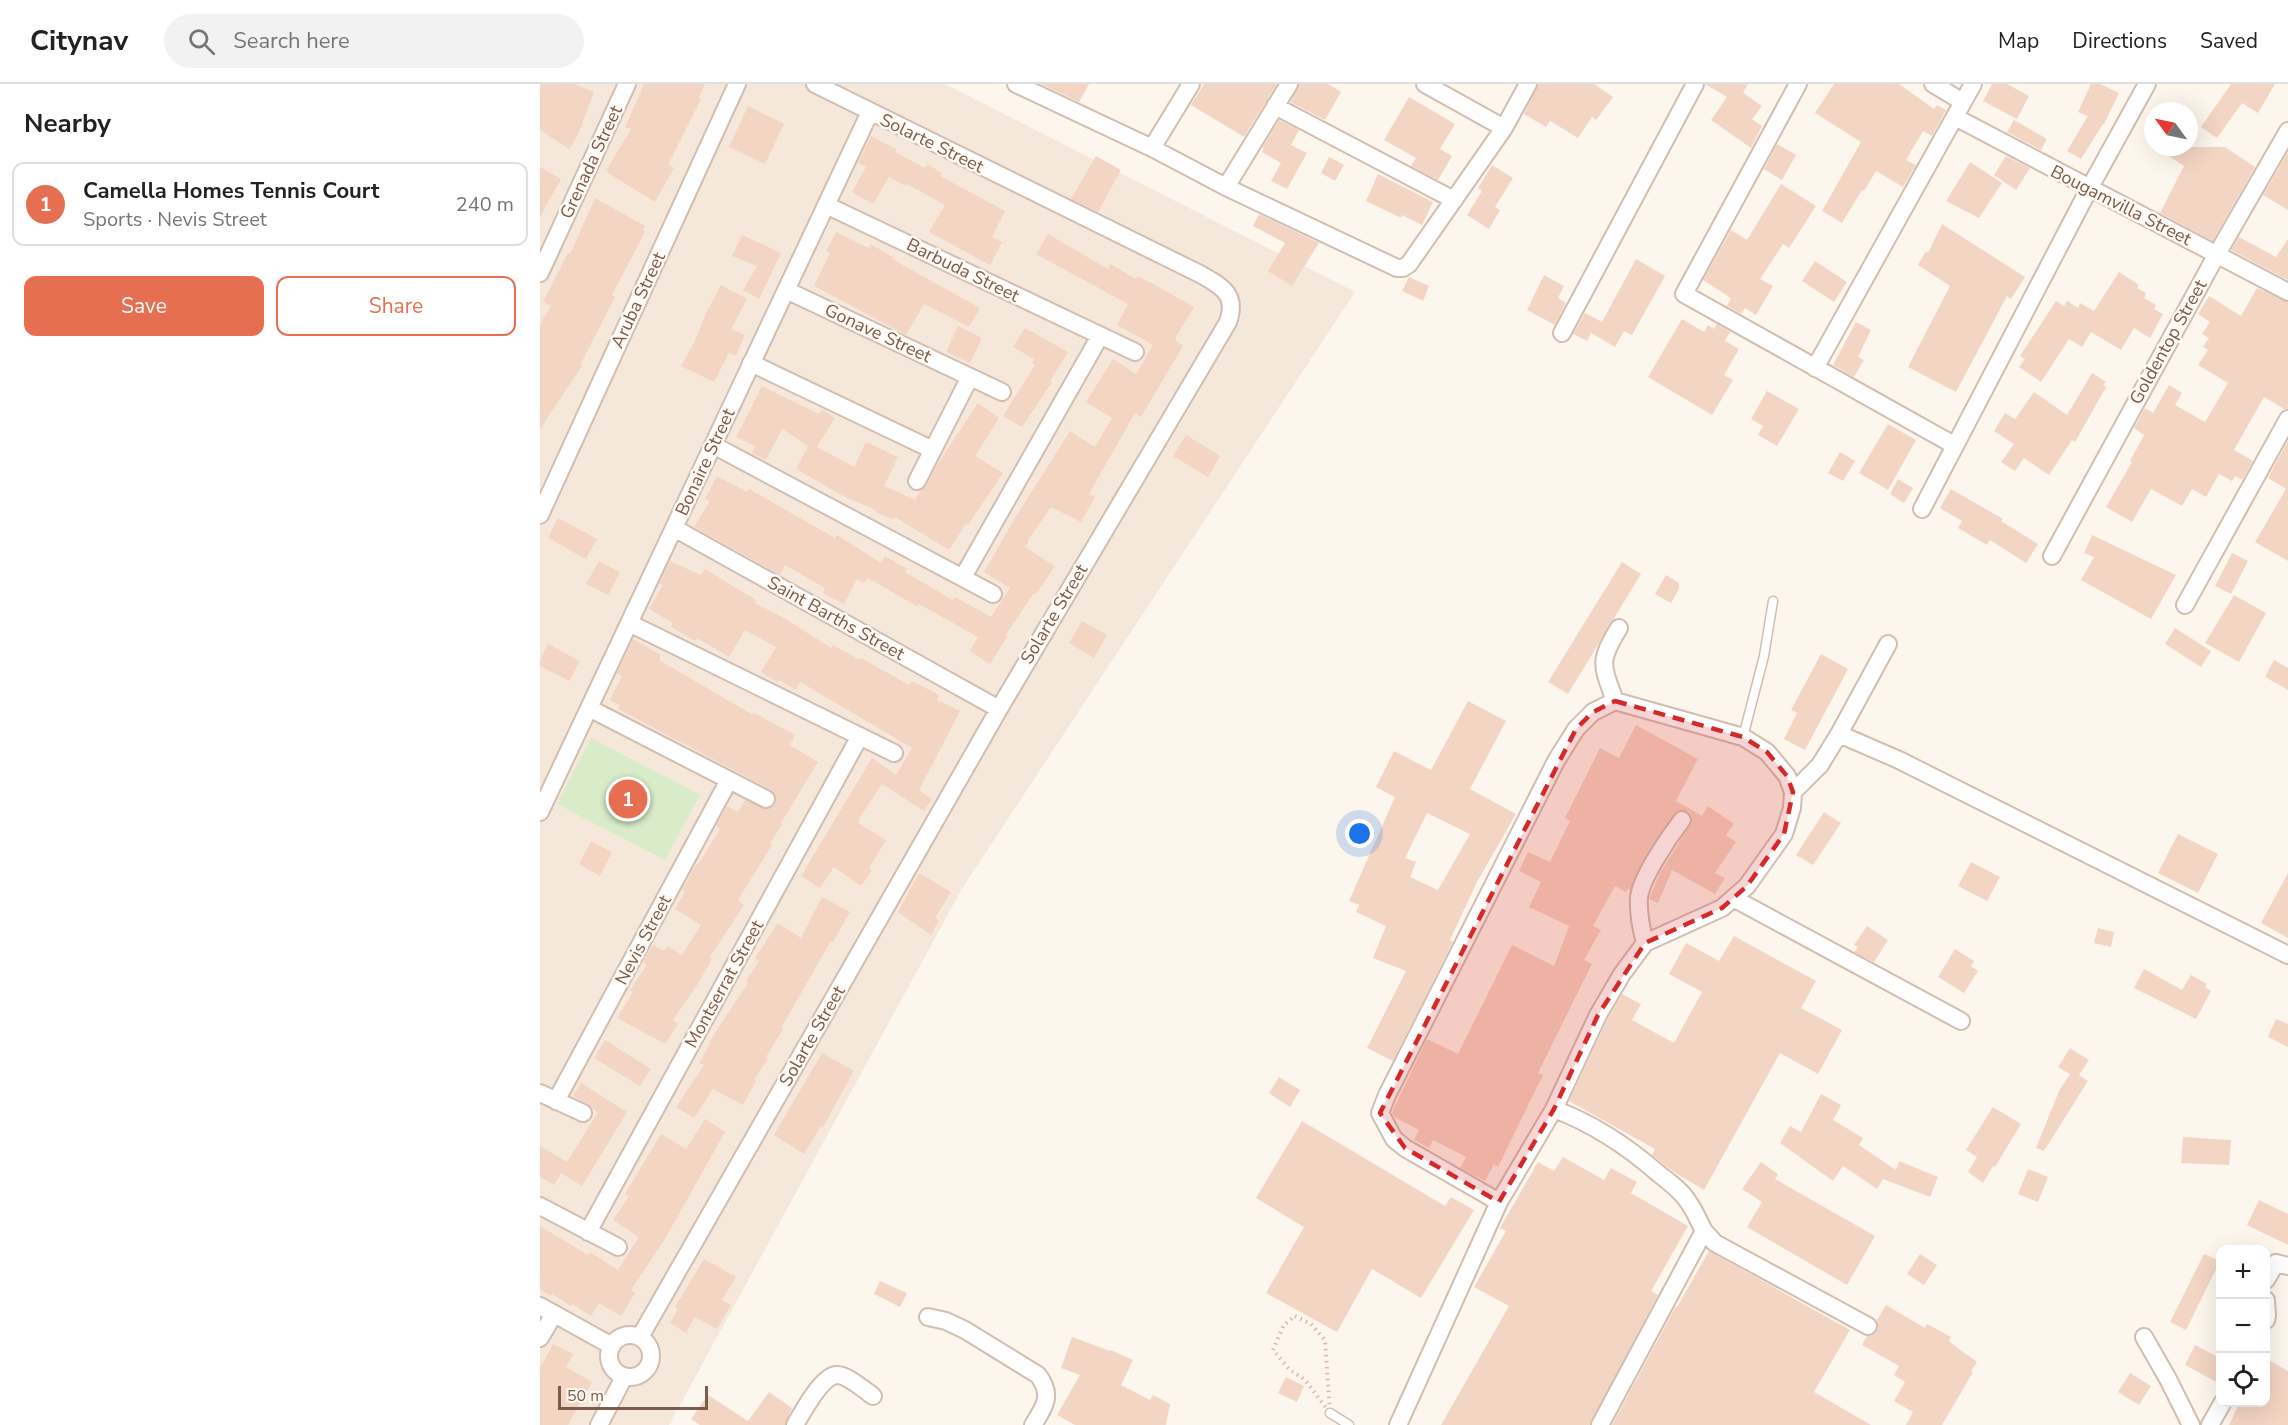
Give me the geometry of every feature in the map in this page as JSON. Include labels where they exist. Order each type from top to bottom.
[{"type":"street","name":"Grenada Street","points":[[540,273],[627,84]]},
{"type":"street","name":"Aruba Street","points":[[540,515],[737,84]]},
{"type":"street","name":"Solarte Street","points":[[640,1337],[999,709],[1228,322],[1232,311],[1231,301],[1226,291],[1200,274],[815,84]]},
{"type":"street","points":[[1016,84],[1152,148],[1227,188],[1397,268],[1403,268],[1408,264],[1454,200],[1504,128],[1528,84]]},
{"type":"street","points":[[1152,148],[1191,84]]},
{"type":"street","points":[[1227,188],[1289,84]]},
{"type":"street","points":[[1425,84],[1504,128]]},
{"type":"street","points":[[1562,333],[1695,84]]},
{"type":"street","points":[[1798,84],[1684,294],[1954,445]]},
{"type":"street","points":[[1933,84],[1963,102]]},
{"type":"street","points":[[1815,368],[1973,84]]},
{"type":"street","points":[[1922,509],[2089,189],[2147,84]]},
{"type":"street","points":[[1275,105],[1454,200]]},
{"type":"street","name":"Bonaire Street","points":[[540,812],[870,112]]},
{"type":"street","name":"Bougamvilla Street","points":[[1955,117],[2288,292]]},
{"type":"street","name":"Goldentop Street","points":[[2052,556],[2217,254],[2288,131]]},
{"type":"street","name":"Barbuda Street","points":[[826,205],[1135,352]]},
{"type":"street","name":"Gonave Street","points":[[786,290],[1002,392]]},
{"type":"street","points":[[963,577],[1100,336]]},
{"type":"street","points":[[751,363],[933,450]]},
{"type":"street","points":[[917,481],[970,377]]},
{"type":"street","points":[[2185,605],[2288,419]]},
{"type":"street","points":[[713,445],[993,594]]},
{"type":"street","name":"Saint Barths Street","points":[[674,528],[999,709]]},
{"type":"street","points":[[629,623],[894,753]]},
{"type":"street","points":[[1615,701],[1603,669],[1606,650],[1619,628]]},
{"type":"street","points":[[1793,792],[1820,765],[1888,644]]},
{"type":"street","points":[[1398,1425],[1499,1202],[1554,1109],[1598,1015],[1622,974],[1645,943],[1722,908],[1747,886],[1784,834],[1792,808],[1793,792],[1787,776],[1767,752],[1743,737],[1615,701],[1593,712],[1576,729],[1556,761],[1380,1113],[1394,1138],[1405,1148],[1499,1202]]},
{"type":"street","points":[[589,708],[766,799]]},
{"type":"street","points":[[1839,734],[1899,760],[2288,955]]},
{"type":"street","name":"Montserrat Street","points":[[588,1232],[860,736]]},
{"type":"street","name":"Nevis Street","points":[[556,1101],[729,780]]},
{"type":"street","points":[[1645,943],[1639,895],[1663,847],[1682,820]]},
{"type":"street","points":[[1733,898],[1961,1021]]},
{"type":"street","points":[[540,1093],[583,1113]]},
{"type":"street","points":[[1554,1109],[1581,1119],[1636,1154],[1673,1185],[1689,1202],[1704,1231],[1715,1243],[1868,1326]]},
{"type":"street","points":[[540,1206],[618,1247]]},
{"type":"street","points":[[1600,1425],[1704,1231]]},
{"type":"street","points":[[2270,1272],[2276,1263],[2288,1266]]},
{"type":"street","points":[[540,1338],[547,1310],[612,1346]]},
{"type":"street","points":[[928,1317],[946,1321],[965,1330],[1038,1375],[1046,1386],[1047,1396],[1044,1407],[1033,1425]]},
{"type":"street","points":[[626,1335],[640,1337],[650,1348],[650,1362],[642,1374],[635,1377],[624,1377],[616,1373],[610,1364],[609,1353],[612,1346],[620,1337],[626,1335]]},
{"type":"street","points":[[2144,1337],[2191,1425]]},
{"type":"street","points":[[795,1425],[810,1399],[829,1378],[837,1375],[873,1396]]},
{"type":"street","points":[[599,1425],[624,1377]]},
{"type":"street","points":[[2210,1425],[2220,1407]]},
{"type":"lane","points":[[1743,737],[1764,656],[1773,601]]},
{"type":"lane","points":[[1330,1413],[1349,1425]]},
{"type":"path","points":[[1295,1316],[1311,1324],[1325,1340],[1330,1413],[1305,1380],[1289,1369],[1273,1350],[1284,1325],[1295,1316]]},
{"type":"highlighted area","points":[[1615,701],[1743,737],[1767,752],[1787,776],[1793,792],[1784,834],[1747,886],[1722,908],[1645,943],[1598,1015],[1554,1109],[1499,1202],[1405,1148],[1380,1113],[1576,729],[1593,712]]},
{"type":"shaded area","points":[[540,84],[945,84],[1355,292],[963,887],[669,1425],[540,1425]]},
{"type":"green space","points":[[591,738],[700,795],[665,860],[557,804]]},
{"type":"building","points":[[540,84],[574,84],[594,92],[578,135],[569,149],[540,130]]},
{"type":"building","points":[[644,84],[705,84],[699,98],[701,99],[668,165],[674,168],[655,202],[608,173],[607,169],[631,129],[625,127]]},
{"type":"building","points":[[1041,84],[1089,84],[1079,102]]},
{"type":"building","points":[[1204,84],[1277,84],[1244,137],[1191,105]]},
{"type":"building","points":[[1299,84],[1328,84],[1341,92],[1325,120],[1290,102]]},
{"type":"building","points":[[1538,84],[1594,84],[1613,97],[1596,120],[1592,117],[1578,138],[1550,121],[1546,127],[1524,114]]},
{"type":"building","points":[[1705,84],[1748,84],[1743,93],[1762,106],[1752,119],[1762,126],[1751,148],[1711,120],[1727,97]]},
{"type":"building","points":[[1834,84],[1899,84],[1934,109],[1937,105],[1946,110],[1932,136],[1923,131],[1906,160],[1916,165],[1903,187],[1876,171],[1842,223],[1822,211],[1861,142],[1815,113]]},
{"type":"building","points":[[1992,84],[2007,84],[2029,96],[2017,119],[1983,101]]},
{"type":"building","points":[[2091,84],[2100,84],[2119,93],[2104,124],[2081,159],[2067,151],[2088,116],[2078,112]]},
{"type":"building","points":[[2231,84],[2275,84],[2258,113],[2242,103],[2217,138],[2201,127]]},
{"type":"building","points":[[1409,97],[1455,124],[1440,149],[1452,156],[1438,180],[1411,166],[1416,158],[1384,140]]},
{"type":"building","points":[[748,106],[784,124],[765,164],[729,147]]},
{"type":"building","points":[[1279,120],[1299,130],[1291,145],[1307,153],[1287,189],[1271,181],[1281,163],[1262,152],[1264,149],[1262,148]]},
{"type":"building","points":[[2014,120],[2047,139],[2041,150],[2007,132]]},
{"type":"building","points":[[871,136],[925,168],[927,164],[942,173],[940,176],[1005,211],[992,237],[1002,242],[990,265],[929,232],[945,205],[907,184],[906,186],[889,177],[873,204],[852,192],[866,167],[858,163]]},
{"type":"building","points":[[1777,144],[1796,155],[1782,180],[1764,169]]},
{"type":"building","points":[[2198,147],[2225,147],[2255,167],[2213,241],[2160,213],[2184,166],[2169,156],[2198,156]]},
{"type":"building","points":[[2288,152],[2288,210],[2263,195]]},
{"type":"building","points":[[1096,156],[1121,170],[1098,212],[1071,199]]},
{"type":"building","points":[[2006,156],[2030,168],[2016,190],[1994,175]]},
{"type":"building","points":[[1329,157],[1344,165],[1335,181],[1321,173]]},
{"type":"building","points":[[1970,162],[2002,183],[1979,218],[1946,201]]},
{"type":"building","points":[[1492,165],[1513,178],[1495,207],[1500,210],[1489,229],[1467,215],[1482,191],[1478,188]]},
{"type":"building","points":[[540,167],[561,179],[540,217]]},
{"type":"building","points":[[1378,174],[1433,202],[1422,225],[1402,215],[1401,218],[1366,201]]},
{"type":"building","points":[[1781,184],[1816,206],[1789,248],[1783,244],[1760,279],[1773,286],[1756,315],[1745,308],[1741,314],[1727,306],[1731,298],[1703,280],[1731,230],[1747,240]]},
{"type":"building","points":[[595,198],[645,226],[643,230],[645,232],[612,295],[615,297],[580,365],[582,366],[540,429],[540,324],[551,306],[543,302],[568,253],[570,254]]},
{"type":"building","points":[[1259,214],[1319,243],[1292,286],[1268,271],[1285,243],[1253,226]]},
{"type":"building","points":[[1942,224],[2025,277],[2011,299],[2007,296],[1956,392],[1908,367],[1950,286],[1918,265],[1926,251],[1928,253]]},
{"type":"building","points":[[836,232],[869,248],[871,244],[893,257],[892,259],[980,308],[969,327],[924,304],[906,335],[814,286],[830,253],[826,251]]},
{"type":"building","points":[[1048,234],[1108,269],[1110,264],[1136,279],[1137,276],[1155,285],[1194,307],[1176,337],[1176,341],[1183,346],[1141,417],[1135,413],[1089,494],[1095,497],[1081,522],[1051,507],[1028,540],[1025,547],[1055,566],[1005,636],[1007,637],[990,664],[970,651],[978,637],[919,604],[918,607],[868,578],[864,583],[857,579],[844,604],[823,593],[825,588],[785,565],[780,575],[694,527],[710,501],[705,499],[717,476],[747,492],[749,489],[835,538],[837,535],[881,563],[885,556],[907,569],[905,572],[953,600],[955,597],[991,617],[1010,588],[984,572],[1015,518],[1070,431],[1095,447],[1112,418],[1086,402],[1113,359],[1136,374],[1153,345],[1117,325],[1128,304],[1036,254]]},
{"type":"building","points":[[742,235],[781,253],[759,299],[743,290],[757,266],[732,256]]},
{"type":"building","points":[[2239,237],[2276,257],[2288,239],[2288,280],[2231,250]]},
{"type":"building","points":[[1636,259],[1665,276],[1632,335],[1624,331],[1615,347],[1591,333],[1587,341],[1573,334],[1585,313],[1602,322]]},
{"type":"building","points":[[1815,261],[1847,282],[1834,302],[1802,281]]},
{"type":"building","points":[[2119,272],[2139,285],[2137,288],[2146,293],[2144,298],[2156,305],[2154,309],[2163,314],[2150,338],[2134,328],[2121,350],[2091,332],[2082,347],[2069,339],[2041,382],[2019,367],[2025,359],[2020,356],[2056,301],[2064,306],[2067,301],[2078,308],[2080,303],[2094,311]]},
{"type":"building","points":[[1544,275],[1564,286],[1558,298],[1566,303],[1555,325],[1527,310]]},
{"type":"building","points":[[1409,277],[1429,286],[1423,301],[1402,291]]},
{"type":"building","points":[[721,285],[747,299],[731,329],[745,335],[736,356],[729,353],[714,382],[681,366]]},
{"type":"building","points":[[2257,288],[2288,302],[2288,409],[2264,397],[2234,450],[2253,461],[2242,480],[2235,476],[2232,481],[2219,474],[2206,497],[2192,489],[2182,506],[2151,489],[2132,522],[2106,507],[2132,462],[2130,461],[2144,435],[2134,428],[2145,408],[2153,413],[2169,385],[2182,393],[2175,405],[2205,422],[2228,383],[2198,365],[2208,350],[2203,347],[2209,338],[2202,334],[2210,322],[2198,314],[2209,296],[2241,316]]},
{"type":"building","points":[[1682,319],[1704,332],[1708,325],[1714,329],[1717,324],[1730,332],[1725,341],[1739,349],[1724,375],[1733,380],[1712,415],[1648,377]]},
{"type":"building","points":[[1856,322],[1871,330],[1858,357],[1864,360],[1854,377],[1833,365]]},
{"type":"building","points":[[958,326],[982,338],[970,363],[946,352]]},
{"type":"building","points":[[1025,328],[1068,352],[1050,381],[1052,382],[1022,427],[1003,416],[1035,365],[1032,363],[1034,359],[1013,347]]},
{"type":"building","points":[[2092,373],[2106,382],[2103,385],[2106,387],[2075,442],[2072,440],[2049,475],[2024,458],[2015,471],[2001,462],[2014,444],[1994,431],[2005,413],[2015,419],[2034,392],[2067,415]]},
{"type":"building","points":[[762,386],[819,414],[822,410],[835,418],[817,447],[854,467],[866,442],[898,457],[884,486],[915,500],[978,403],[999,418],[975,456],[1003,473],[949,550],[895,517],[894,520],[876,512],[796,469],[808,446],[782,429],[766,460],[752,453],[755,446],[736,437]]},
{"type":"building","points":[[1767,391],[1799,409],[1777,446],[1758,435],[1763,426],[1751,419]]},
{"type":"building","points":[[1888,424],[1916,440],[1888,490],[1859,473]]},
{"type":"building","points":[[1186,435],[1220,456],[1208,477],[1173,456]]},
{"type":"building","points":[[2288,441],[2288,561],[2255,542],[2286,489],[2268,478]]},
{"type":"building","points":[[1840,452],[1855,461],[1843,481],[1828,473]]},
{"type":"building","points":[[1898,479],[1913,488],[1904,503],[1890,494]]},
{"type":"building","points":[[1951,489],[2003,519],[2001,521],[2038,544],[2026,563],[1990,540],[1987,545],[1958,528],[1962,521],[1940,508]]},
{"type":"building","points":[[558,518],[597,539],[586,559],[548,538]]},
{"type":"building","points":[[2092,535],[2176,575],[2151,619],[2081,580],[2094,557],[2084,553]]},
{"type":"building","points":[[2232,553],[2248,561],[2231,594],[2215,586]]},
{"type":"building","points":[[599,561],[620,572],[608,595],[586,584]]},
{"type":"building","points":[[670,561],[701,575],[705,569],[756,600],[755,603],[784,618],[831,648],[833,645],[860,660],[861,658],[909,685],[912,681],[939,695],[937,700],[960,711],[919,790],[932,799],[924,811],[882,784],[862,814],[858,823],[886,840],[869,868],[872,870],[861,886],[834,867],[820,888],[801,876],[872,758],[896,775],[912,748],[800,682],[796,690],[761,672],[776,647],[745,630],[729,657],[697,638],[695,641],[671,627],[673,623],[649,609],[663,585],[659,584]]},
{"type":"building","points":[[1622,562],[1641,574],[1568,694],[1548,682]]},
{"type":"building","points":[[1666,575],[1679,583],[1679,589],[1671,603],[1655,594]]},
{"type":"building","points":[[2234,595],[2266,613],[2239,662],[2205,643]]},
{"type":"building","points":[[1082,621],[1107,635],[1094,658],[1069,643]]},
{"type":"building","points":[[2175,628],[2211,651],[2201,667],[2165,644]]},
{"type":"building","points":[[633,639],[661,655],[659,660],[753,715],[754,713],[795,735],[790,745],[818,762],[781,823],[770,844],[772,845],[738,900],[744,905],[710,957],[712,959],[699,982],[673,1020],[678,1024],[665,1044],[617,1018],[633,992],[630,990],[647,965],[643,962],[653,945],[664,951],[668,946],[682,955],[701,925],[675,909],[685,892],[682,890],[696,864],[698,865],[720,829],[716,826],[727,806],[738,812],[745,800],[767,809],[775,804],[776,798],[771,790],[618,709],[620,705],[610,700],[622,676],[617,673]]},
{"type":"building","points":[[548,644],[580,661],[569,681],[540,666],[540,660]]},
{"type":"building","points":[[1821,654],[1848,669],[1805,750],[1784,739],[1797,713],[1791,710]]},
{"type":"building","points":[[2274,660],[2288,668],[2288,690],[2265,677]]},
{"type":"building","points":[[1468,701],[1506,721],[1470,789],[1516,814],[1477,882],[1450,940],[1453,942],[1393,1061],[1367,1048],[1406,971],[1373,958],[1386,926],[1356,912],[1359,905],[1349,901],[1395,797],[1376,787],[1394,751],[1431,770]],"holes":[[[1427,813],[1470,834],[1438,890],[1410,877],[1416,862],[1405,858]]]},
{"type":"building","points":[[1636,725],[1698,759],[1676,801],[1702,816],[1708,806],[1734,824],[1726,835],[1736,842],[1715,873],[1725,878],[1715,894],[1672,870],[1658,903],[1649,899],[1660,873],[1692,822],[1692,816],[1688,811],[1677,811],[1648,852],[1630,890],[1626,892],[1615,886],[1593,926],[1601,930],[1584,960],[1592,964],[1538,1073],[1543,1075],[1498,1167],[1494,1164],[1485,1181],[1460,1168],[1466,1157],[1433,1140],[1429,1148],[1414,1140],[1419,1130],[1394,1117],[1392,1112],[1427,1039],[1458,1054],[1512,945],[1554,966],[1569,926],[1529,907],[1541,882],[1519,871],[1528,852],[1550,862],[1570,821],[1565,818],[1600,748],[1619,758]]},
{"type":"building","points":[[1824,812],[1841,823],[1813,865],[1796,855]]},
{"type":"building","points":[[2178,834],[2218,854],[2198,893],[2158,873]]},
{"type":"building","points":[[591,841],[612,852],[600,876],[579,864]]},
{"type":"building","points":[[1971,862],[2000,877],[1987,901],[1958,886]]},
{"type":"building","points":[[919,873],[951,892],[935,918],[939,920],[931,935],[898,912]]},
{"type":"building","points":[[2288,873],[2288,938],[2261,923]]},
{"type":"building","points":[[822,897],[850,912],[781,1028],[783,1029],[766,1057],[768,1058],[754,1080],[756,1081],[743,1105],[713,1089],[694,1118],[676,1107],[704,1065],[699,1063],[709,1042],[748,983],[746,981],[759,961],[755,958],[778,923],[801,938]]},
{"type":"building","points":[[1867,926],[1888,940],[1874,962],[1854,952],[1858,947],[1854,945]]},
{"type":"building","points":[[2098,928],[2114,932],[2111,947],[2094,943]]},
{"type":"building","points":[[1734,936],[1816,981],[1801,1008],[1842,1030],[1818,1074],[1780,1053],[1704,1190],[1677,1174],[1652,1155],[1655,1149],[1569,1101],[1607,1020],[1622,994],[1641,1004],[1632,1020],[1674,1043],[1702,992],[1669,974],[1686,943],[1719,961]]},
{"type":"building","points":[[1955,949],[1974,961],[1971,966],[1978,971],[1964,993],[1938,977]]},
{"type":"building","points":[[2144,969],[2182,990],[2191,975],[2207,984],[2205,987],[2211,991],[2196,1019],[2134,988]]},
{"type":"building","points":[[2276,1019],[2288,1024],[2288,1047],[2268,1037]]},
{"type":"building","points":[[605,1040],[651,1069],[640,1086],[594,1058]]},
{"type":"building","points":[[2070,1048],[2089,1060],[2079,1075],[2088,1081],[2044,1151],[2036,1148],[2059,1091],[2070,1074],[2058,1067]]},
{"type":"building","points":[[822,1053],[854,1071],[823,1127],[821,1126],[804,1154],[774,1135]]},
{"type":"building","points":[[1279,1077],[1300,1090],[1290,1107],[1269,1093]]},
{"type":"building","points":[[581,1083],[627,1112],[582,1186],[561,1173],[554,1185],[540,1177],[540,1146],[567,1162],[598,1112],[573,1096]]},
{"type":"building","points":[[1821,1094],[1841,1105],[1833,1120],[1863,1138],[1859,1145],[1896,1170],[1899,1161],[1938,1177],[1930,1197],[1883,1179],[1877,1189],[1843,1166],[1833,1181],[1780,1143],[1790,1126],[1801,1132]]},
{"type":"building","points":[[1993,1107],[2021,1124],[1983,1183],[1968,1172],[1977,1157],[1966,1150]]},
{"type":"building","points":[[705,1119],[725,1132],[666,1237],[631,1290],[635,1293],[621,1316],[599,1303],[591,1316],[540,1289],[540,1226],[588,1255],[590,1252],[618,1270],[639,1237],[613,1220],[629,1196],[625,1194],[661,1134],[686,1149]]},
{"type":"building","points":[[1302,1121],[1445,1206],[1451,1197],[1474,1210],[1421,1298],[1372,1269],[1337,1332],[1266,1293],[1304,1227],[1256,1198]]},
{"type":"building","points":[[2183,1137],[2231,1140],[2229,1165],[2181,1163]]},
{"type":"building","points":[[1563,1157],[1604,1180],[1611,1168],[1637,1182],[1631,1193],[1688,1226],[1651,1291],[1658,1295],[1590,1425],[1441,1425],[1509,1306],[1474,1287],[1506,1231],[1500,1228],[1538,1162],[1554,1171]]},
{"type":"building","points":[[1761,1162],[1778,1174],[1775,1179],[1875,1236],[1847,1285],[1747,1227],[1762,1202],[1742,1189]]},
{"type":"building","points":[[2028,1169],[2048,1177],[2038,1202],[2018,1194]]},
{"type":"building","points":[[2259,1200],[2288,1214],[2288,1245],[2247,1225]]},
{"type":"building","points":[[1709,1251],[1850,1330],[1814,1392],[1871,1425],[1612,1425],[1676,1306]]},
{"type":"building","points":[[1920,1254],[1937,1265],[1924,1285],[1907,1274]]},
{"type":"building","points":[[2204,1254],[2216,1259],[2216,1269],[2186,1330],[2170,1322]]},
{"type":"building","points":[[704,1259],[736,1277],[722,1300],[731,1305],[717,1329],[695,1317],[686,1333],[670,1323],[678,1309],[675,1307]]},
{"type":"building","points":[[880,1281],[907,1293],[900,1307],[874,1294]]},
{"type":"building","points":[[1886,1305],[1925,1328],[1927,1324],[1951,1337],[1949,1340],[1951,1343],[1977,1362],[1942,1425],[1906,1425],[1913,1412],[1894,1401],[1905,1382],[1894,1375],[1899,1366],[1862,1345],[1867,1336],[1877,1331],[1877,1320]]},
{"type":"building","points":[[1072,1337],[1133,1360],[1121,1385],[1150,1400],[1153,1395],[1170,1404],[1166,1425],[1075,1425],[1057,1415],[1080,1375],[1061,1368]]},
{"type":"building","points":[[553,1344],[573,1354],[566,1367],[592,1382],[568,1425],[540,1425],[540,1368]]},
{"type":"building","points":[[2195,1345],[2216,1356],[2216,1382],[2185,1365]]},
{"type":"building","points":[[2270,1361],[2288,1371],[2288,1425],[2229,1425],[2238,1407],[2270,1407]]},
{"type":"building","points":[[2130,1373],[2151,1386],[2139,1405],[2118,1392]]},
{"type":"building","points":[[1286,1377],[1304,1386],[1297,1402],[1278,1393]]},
{"type":"building","points":[[769,1392],[792,1408],[785,1425],[700,1425],[691,1419],[708,1395],[748,1421]]},
{"type":"place","name":"Camella Homes Tennis Court","points":[[628,799]]}]
